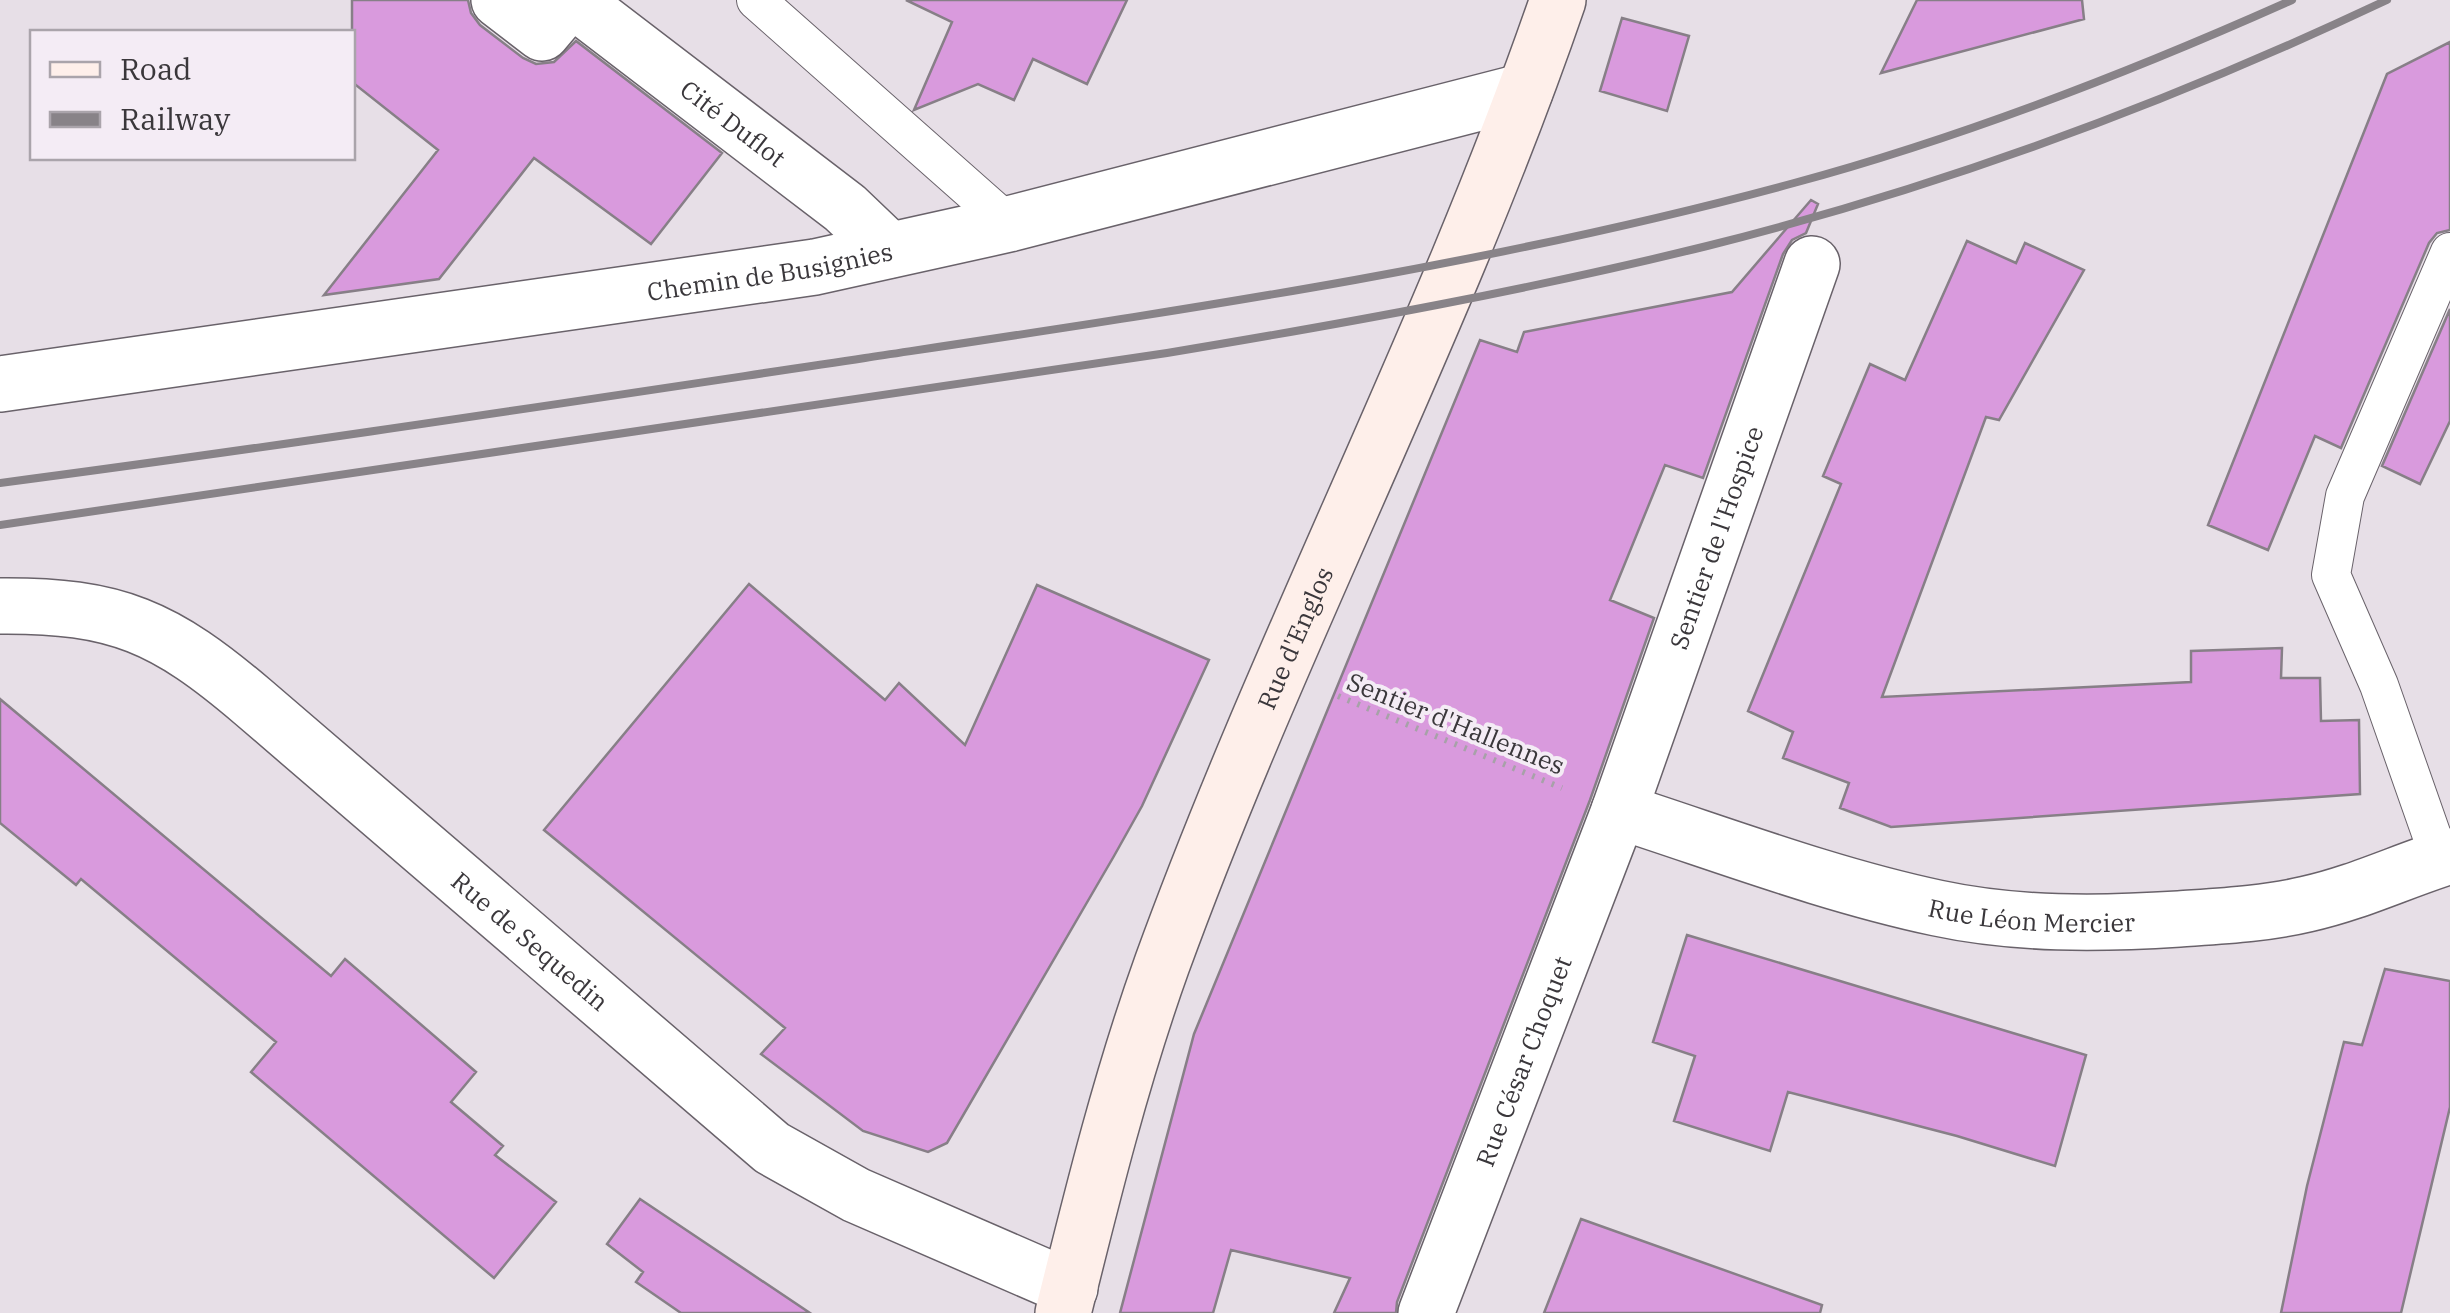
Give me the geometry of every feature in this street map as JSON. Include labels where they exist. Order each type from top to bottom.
[{"type":"main road","name":"Rue d'Englos","points":[[1066,1300],[1112,1120],[1161,966],[1279,672],[1413,371],[1558,0]]},
{"type":"street","name":"Cité Duflot","points":[[498,0],[542,33],[572,0],[845,208],[889,250]]},
{"type":"street","name":"Chemin de Busignies","points":[[0,384],[745,278],[1009,224],[1525,91]]},
{"type":"street","name":"Sentier de l'Hospice","points":[[1619,811],[1812,264]]},
{"type":"street","name":"Rue de Sequedin","points":[[0,606],[52,606],[100,613],[162,636],[188,652],[253,702],[772,1148],[856,1195],[1066,1300]]},
{"type":"street","name":"Rue Léon Mercier","points":[[1619,811],[1834,882],[1939,908],[2026,920],[2129,922],[2240,915],[2306,904],[2376,885],[2445,857]]},
{"type":"street","name":"Rue César Choquet","points":[[1426,1313],[1619,811]]},
{"type":"lane","points":[[756,0],[1009,224]]},
{"type":"lane","points":[[2445,857],[2379,685],[2331,575],[2345,496],[2450,252]]},
{"type":"path","name":"Sentier d'Hallennes","points":[[1279,672],[1619,811]]},
{"type":"building","points":[[352,0],[468,0],[480,25],[523,58],[536,64],[554,62],[576,41],[722,153],[651,244],[534,158],[439,279],[324,295],[438,150],[355,84]]},
{"type":"building","points":[[906,0],[1127,0],[1087,84],[1033,59],[1014,100],[978,84],[914,110],[952,22]]},
{"type":"building","points":[[1917,0],[2082,0],[2084,19],[1881,73]]},
{"type":"building","points":[[1622,18],[1689,36],[1667,111],[1600,91]]},
{"type":"building","points":[[2450,42],[2450,230],[2437,233],[2429,243],[2341,448],[2315,436],[2268,550],[2208,525],[2387,74]]},
{"type":"building","points":[[1811,200],[1818,204],[1806,233],[1792,240],[1783,254],[1703,478],[1665,465],[1610,600],[1654,618],[1590,800],[1396,1313],[1334,1313],[1350,1278],[1231,1250],[1213,1313],[1120,1313],[1194,1034],[1480,340],[1517,352],[1524,332],[1732,292]]},
{"type":"building","points":[[1967,241],[2016,263],[2025,243],[2084,270],[1999,420],[1986,417],[1882,697],[2191,682],[2191,651],[2282,648],[2281,678],[2320,678],[2321,721],[2359,720],[2360,794],[1891,827],[1840,808],[1849,783],[1783,758],[1793,732],[1748,711],[1841,484],[1823,476],[1870,364],[1905,380]]},
{"type":"building","points":[[2450,309],[2450,421],[2420,484],[2382,466]]},
{"type":"building","points":[[749,584],[885,700],[899,683],[965,745],[1037,585],[1209,660],[1142,806],[1114,856],[947,1143],[928,1152],[863,1131],[761,1054],[785,1028],[544,830]]},
{"type":"building","points":[[0,699],[331,976],[345,959],[476,1072],[451,1102],[503,1146],[495,1155],[556,1202],[494,1278],[251,1072],[276,1042],[81,879],[76,885],[0,823]]},
{"type":"building","points":[[1687,935],[2086,1055],[2055,1166],[1788,1092],[1770,1151],[1674,1121],[1695,1056],[1653,1042]]},
{"type":"building","points":[[2385,969],[2450,981],[2450,1107],[2401,1313],[2281,1313],[2307,1186],[2344,1042],[2362,1045]]},
{"type":"building","points":[[640,1199],[810,1313],[681,1313],[636,1282],[643,1272],[607,1244]]},
{"type":"building","points":[[1581,1219],[1822,1305],[1820,1313],[1544,1313]]},
{"type":"railway","points":[[0,483],[1099,322],[1332,284],[1564,239],[1794,183],[1921,145],[2109,77],[2292,0]]},
{"type":"railway","points":[[0,525],[1167,353],[1573,277],[1795,223],[1968,169],[2138,108],[2387,0]]}]
